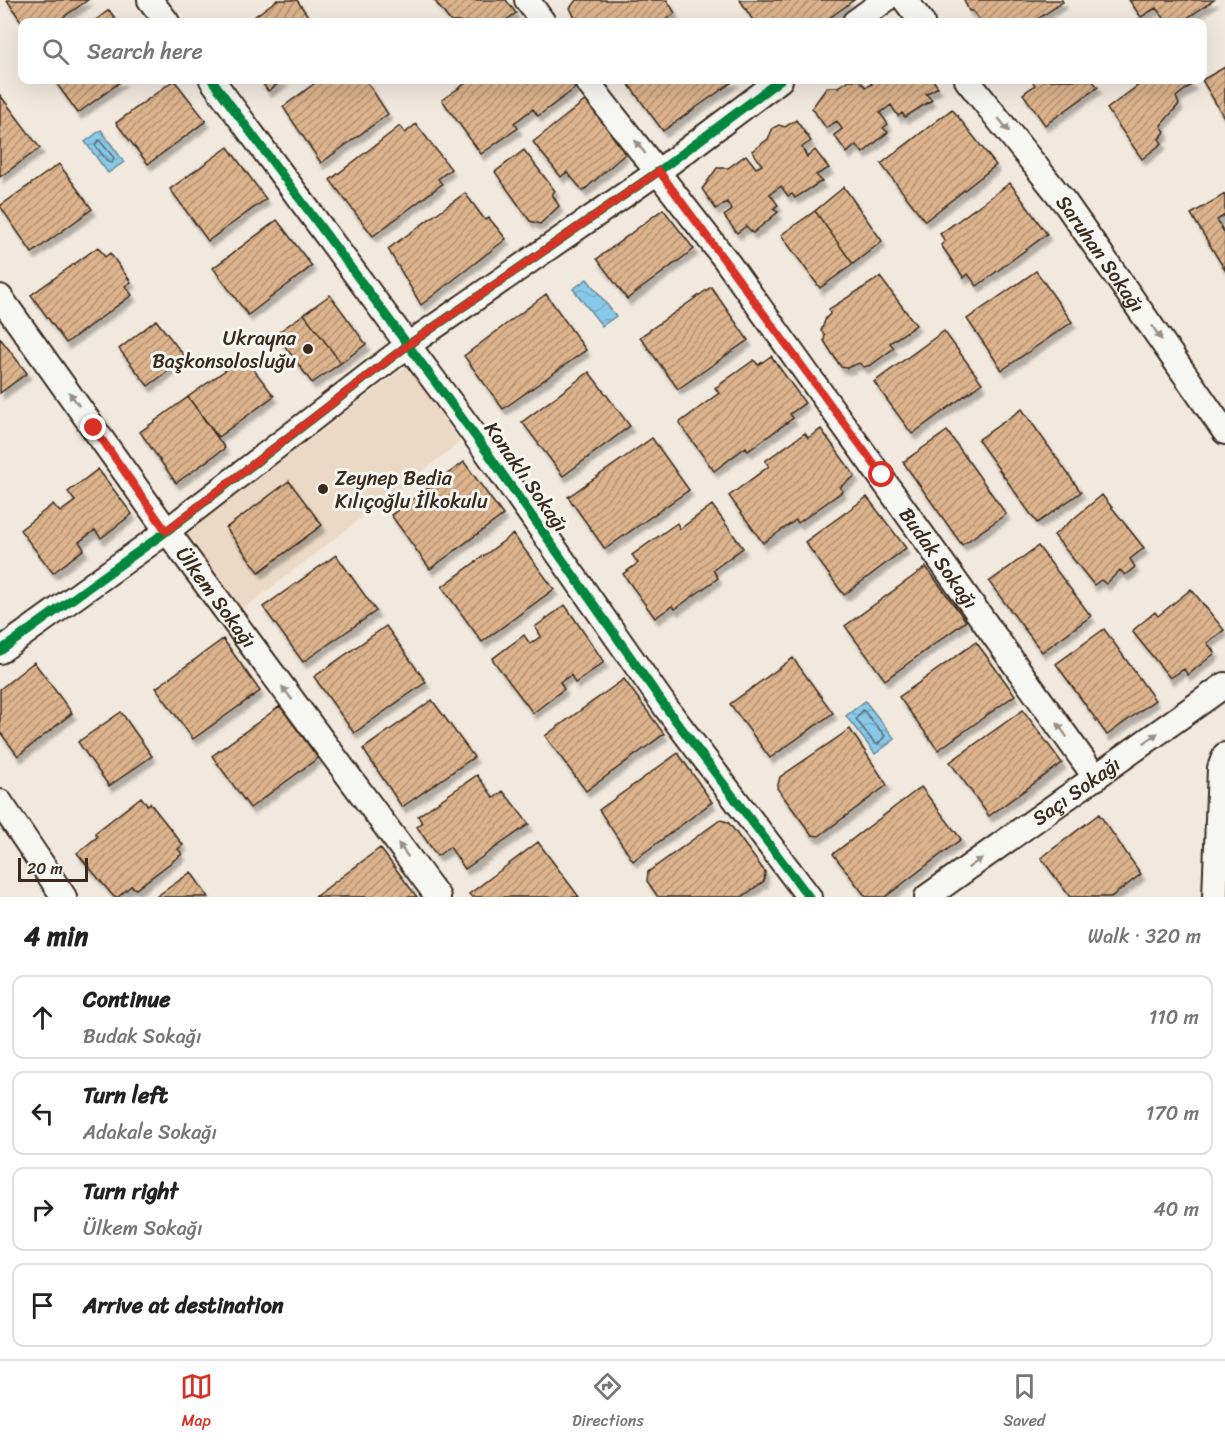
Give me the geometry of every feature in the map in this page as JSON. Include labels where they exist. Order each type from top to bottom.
[{"type":"street","points":[[150,0],[164,18]]},
{"type":"street","points":[[527,0],[540,18]]},
{"type":"street","points":[[860,18],[885,0]]},
{"type":"street","points":[[905,0],[919,18]]},
{"type":"street","name":"Konaklı Sokağı","points":[[215,84],[488,452],[667,709],[809,897]]},
{"type":"street","name":"Budak Sokağı","points":[[589,84],[659,171],[875,466],[1096,778]]},
{"type":"street","points":[[0,651],[166,531],[408,345],[659,171],[775,84]]},
{"type":"street","name":"Saruhan Sokağı","points":[[971,84],[1066,204],[1225,432]]},
{"type":"street","name":"Ülkem Sokağı","points":[[0,297],[166,531],[438,897]]},
{"type":"street","name":"Saçı Sokağı","points":[[927,897],[1225,685]]},
{"type":"street","points":[[1215,897],[1220,768],[1225,755]]},
{"type":"street","points":[[0,802],[64,897]]},
{"type":"shaded area","name":"Zeynep Bedia Kılıçoğlu İlkokulu","points":[[408,365],[460,442],[242,610],[184,535]]},
{"type":"water","points":[[101,130],[124,162],[108,173],[85,142]]},
{"type":"water","points":[[587,279],[616,316],[602,326],[573,289]]},
{"type":"water","points":[[865,701],[895,739],[875,754],[846,716]]},
{"type":"building","points":[[7,0],[88,0],[62,18],[19,18]]},
{"type":"building","points":[[277,0],[297,0],[309,18],[252,18]]},
{"type":"building","points":[[434,0],[506,0],[516,13],[509,18],[448,18]]},
{"type":"building","points":[[576,0],[667,0],[675,13],[668,18],[575,18],[570,8]]},
{"type":"building","points":[[740,0],[854,0],[829,18],[751,18]]},
{"type":"building","points":[[964,0],[1062,0],[1063,2],[1039,18],[978,18],[973,11],[969,11]]},
{"type":"building","points":[[1129,0],[1214,0],[1187,18],[1164,18],[1156,8],[1141,17]]},
{"type":"building","points":[[109,10],[115,18],[98,18]]},
{"type":"building","points":[[1225,67],[1225,119],[1204,84],[1207,84],[1207,77]]},
{"type":"building","points":[[57,84],[118,84],[78,113]]},
{"type":"building","points":[[169,84],[177,84],[206,121],[148,164],[116,123]]},
{"type":"building","points":[[263,84],[278,84],[268,91]]},
{"type":"building","points":[[314,84],[369,84],[388,114],[321,163],[283,107]]},
{"type":"building","points":[[464,84],[574,84],[577,87],[538,116],[533,109],[514,123],[518,128],[481,154],[442,100]]},
{"type":"building","points":[[631,84],[729,84],[663,131],[629,85]]},
{"type":"building","points":[[843,84],[863,84],[866,87],[872,84],[936,84],[938,87],[926,94],[932,100],[905,117],[902,113],[898,116],[891,105],[880,113],[888,124],[883,128],[888,132],[863,153],[856,145],[847,153],[834,135],[842,129],[837,121],[826,128],[812,108],[827,87],[838,87]]},
{"type":"building","points":[[1095,84],[1098,87],[1045,125],[1023,94],[1035,85]]},
{"type":"building","points":[[1140,84],[1192,84],[1176,97],[1179,104],[1161,125],[1165,132],[1159,139],[1162,143],[1142,159],[1107,109]]},
{"type":"building","points":[[0,95],[40,148],[0,177]]},
{"type":"building","points":[[587,99],[625,154],[583,191],[567,172],[561,177],[533,142]]},
{"type":"building","points":[[952,109],[996,165],[925,221],[881,164]]},
{"type":"building","points":[[796,120],[811,141],[802,147],[807,157],[815,150],[829,168],[816,175],[822,181],[795,198],[792,194],[788,196],[781,186],[770,194],[778,205],[773,209],[778,212],[753,233],[746,226],[737,233],[724,216],[732,210],[727,202],[716,209],[702,189],[717,168],[728,168],[746,155],[756,168],[762,165],[752,151],[768,139],[773,128],[779,125],[785,127]]},
{"type":"building","points":[[416,124],[451,169],[438,179],[442,184],[373,236],[330,180],[400,126],[405,133]]},
{"type":"building","points":[[228,147],[266,199],[208,241],[170,189]]},
{"type":"building","points":[[524,150],[555,191],[552,194],[559,206],[540,224],[530,221],[495,172]]},
{"type":"building","points":[[59,164],[92,209],[32,253],[0,206]]},
{"type":"building","points":[[1010,183],[1047,234],[977,286],[968,274],[964,278],[941,245],[945,241],[940,234]]},
{"type":"building","points":[[844,187],[882,241],[853,264],[815,211]]},
{"type":"building","points":[[465,193],[485,220],[489,218],[506,239],[421,305],[388,249]]},
{"type":"building","points":[[1225,194],[1225,215],[1217,220],[1225,234],[1225,270],[1191,214]]},
{"type":"building","points":[[663,209],[694,249],[627,299],[597,259]]},
{"type":"building","points":[[815,211],[853,264],[820,288],[781,235]]},
{"type":"building","points":[[277,220],[312,266],[248,315],[213,268]]},
{"type":"building","points":[[98,247],[105,257],[110,253],[131,282],[125,286],[132,295],[66,343],[31,295]]},
{"type":"building","points":[[1036,271],[1072,322],[1002,370],[967,319]]},
{"type":"building","points":[[880,277],[916,325],[890,343],[894,348],[871,365],[864,367],[859,363],[847,368],[841,367],[824,341],[825,335],[821,331],[830,314],[829,309]]},
{"type":"building","points":[[711,287],[748,340],[678,389],[640,337]]},
{"type":"building","points":[[546,294],[586,350],[503,409],[464,356]]},
{"type":"building","points":[[330,295],[366,344],[341,363],[304,314]]},
{"type":"building","name":"Ukrayna Başkonsolosluğu","points":[[304,314],[341,363],[312,383],[276,334]]},
{"type":"building","points":[[156,320],[186,358],[148,386],[119,349]]},
{"type":"building","points":[[944,331],[982,383],[912,434],[874,382]]},
{"type":"building","points":[[0,338],[27,373],[0,393]]},
{"type":"building","points":[[771,356],[805,403],[790,414],[793,418],[748,451],[746,447],[714,471],[679,423],[719,393],[715,388],[754,360],[758,365]]},
{"type":"building","points":[[244,357],[274,396],[218,437],[188,397]]},
{"type":"building","points":[[589,372],[630,426],[563,476],[522,422]]},
{"type":"building","points":[[188,397],[225,448],[176,483],[140,432]]},
{"type":"building","points":[[1022,409],[1081,492],[1037,523],[978,440]]},
{"type":"building","points":[[821,429],[855,476],[840,487],[843,491],[798,523],[796,520],[763,543],[729,496],[769,466],[765,461],[805,433],[808,438]]},
{"type":"building","points":[[947,431],[1006,514],[962,545],[903,462]]},
{"type":"building","points":[[652,438],[689,490],[605,549],[568,497]]},
{"type":"building","points":[[464,462],[503,515],[430,569],[391,515]]},
{"type":"building","points":[[98,469],[132,514],[101,538],[95,530],[79,542],[84,549],[53,573],[20,530],[53,504],[60,512],[75,501],[68,492]]},
{"type":"building","points":[[289,481],[322,525],[259,572],[226,528]]},
{"type":"building","points":[[1102,495],[1144,548],[1130,559],[1135,567],[1125,575],[1120,570],[1106,584],[1101,580],[1094,585],[1054,535]]},
{"type":"building","points":[[867,497],[906,548],[844,595],[805,542]]},
{"type":"building","points":[[712,505],[743,548],[713,570],[718,578],[675,609],[672,606],[655,618],[623,574],[638,563],[632,555],[677,523],[680,529]]},
{"type":"building","points":[[513,534],[554,589],[482,642],[442,587]]},
{"type":"building","points":[[1038,546],[1091,616],[1042,652],[989,582]]},
{"type":"building","points":[[336,555],[376,611],[303,662],[263,607]]},
{"type":"building","points":[[926,567],[966,621],[885,680],[845,626]]},
{"type":"building","points":[[1191,589],[1224,630],[1207,643],[1215,653],[1188,675],[1184,669],[1170,678],[1132,631],[1155,612],[1158,616]]},
{"type":"building","points":[[565,605],[604,662],[575,683],[571,675],[560,682],[564,689],[533,713],[492,659],[524,635],[530,644],[541,636],[535,627]]},
{"type":"building","points":[[386,626],[426,682],[354,733],[314,677]]},
{"type":"building","points":[[1104,629],[1155,700],[1107,735],[1056,664]]},
{"type":"building","points":[[223,639],[260,691],[193,739],[156,688]]},
{"type":"building","points":[[976,642],[1015,695],[938,750],[899,697]]},
{"type":"building","points":[[793,658],[833,713],[770,758],[730,704]]},
{"type":"building","points":[[34,662],[72,713],[18,756],[0,732],[0,689]]},
{"type":"building","points":[[624,679],[664,734],[586,791],[545,736]]},
{"type":"building","points":[[432,700],[474,757],[402,807],[363,749]]},
{"type":"building","points":[[280,706],[318,758],[250,808],[212,756]]},
{"type":"building","points":[[1023,710],[1062,763],[989,816],[950,762]]},
{"type":"building","points":[[121,712],[152,756],[109,786],[78,742]]},
{"type":"building","points":[[850,729],[887,785],[819,836],[812,835],[777,788],[780,777]]},
{"type":"building","points":[[678,753],[712,802],[633,861],[599,810]]},
{"type":"building","points":[[477,775],[494,798],[503,791],[529,824],[465,869],[450,847],[437,856],[417,827],[422,823],[418,816]]},
{"type":"building","points":[[921,787],[961,839],[885,897],[866,897],[833,854]]},
{"type":"building","points":[[141,797],[147,805],[150,803],[183,845],[178,849],[182,854],[136,889],[131,886],[118,897],[114,897],[77,853],[97,837],[95,833]]},
{"type":"building","points":[[1099,814],[1141,874],[1111,897],[1070,897],[1041,858]]},
{"type":"building","points":[[720,820],[728,822],[765,872],[764,881],[742,897],[658,897],[647,881],[648,872]]},
{"type":"building","points":[[538,842],[579,897],[472,897],[469,894]]},
{"type":"building","points":[[380,848],[417,897],[315,897]]},
{"type":"building","points":[[191,872],[208,897],[156,897]]},
{"type":"cycle path","points":[[215,84],[487,452],[667,709],[809,897]]},
{"type":"cycle path","points":[[0,651],[167,531],[408,345],[659,171],[775,84]]},
{"type":"place","name":"Ukrayna Başkonsolosluğu","points":[[308,349]]},
{"type":"place","name":"Zeynep Bedia Kılıçoğlu İlkokulu","points":[[323,489]]},
{"type":"route","points":[[94,428],[166,531],[408,345],[659,171],[882,475]]}]
